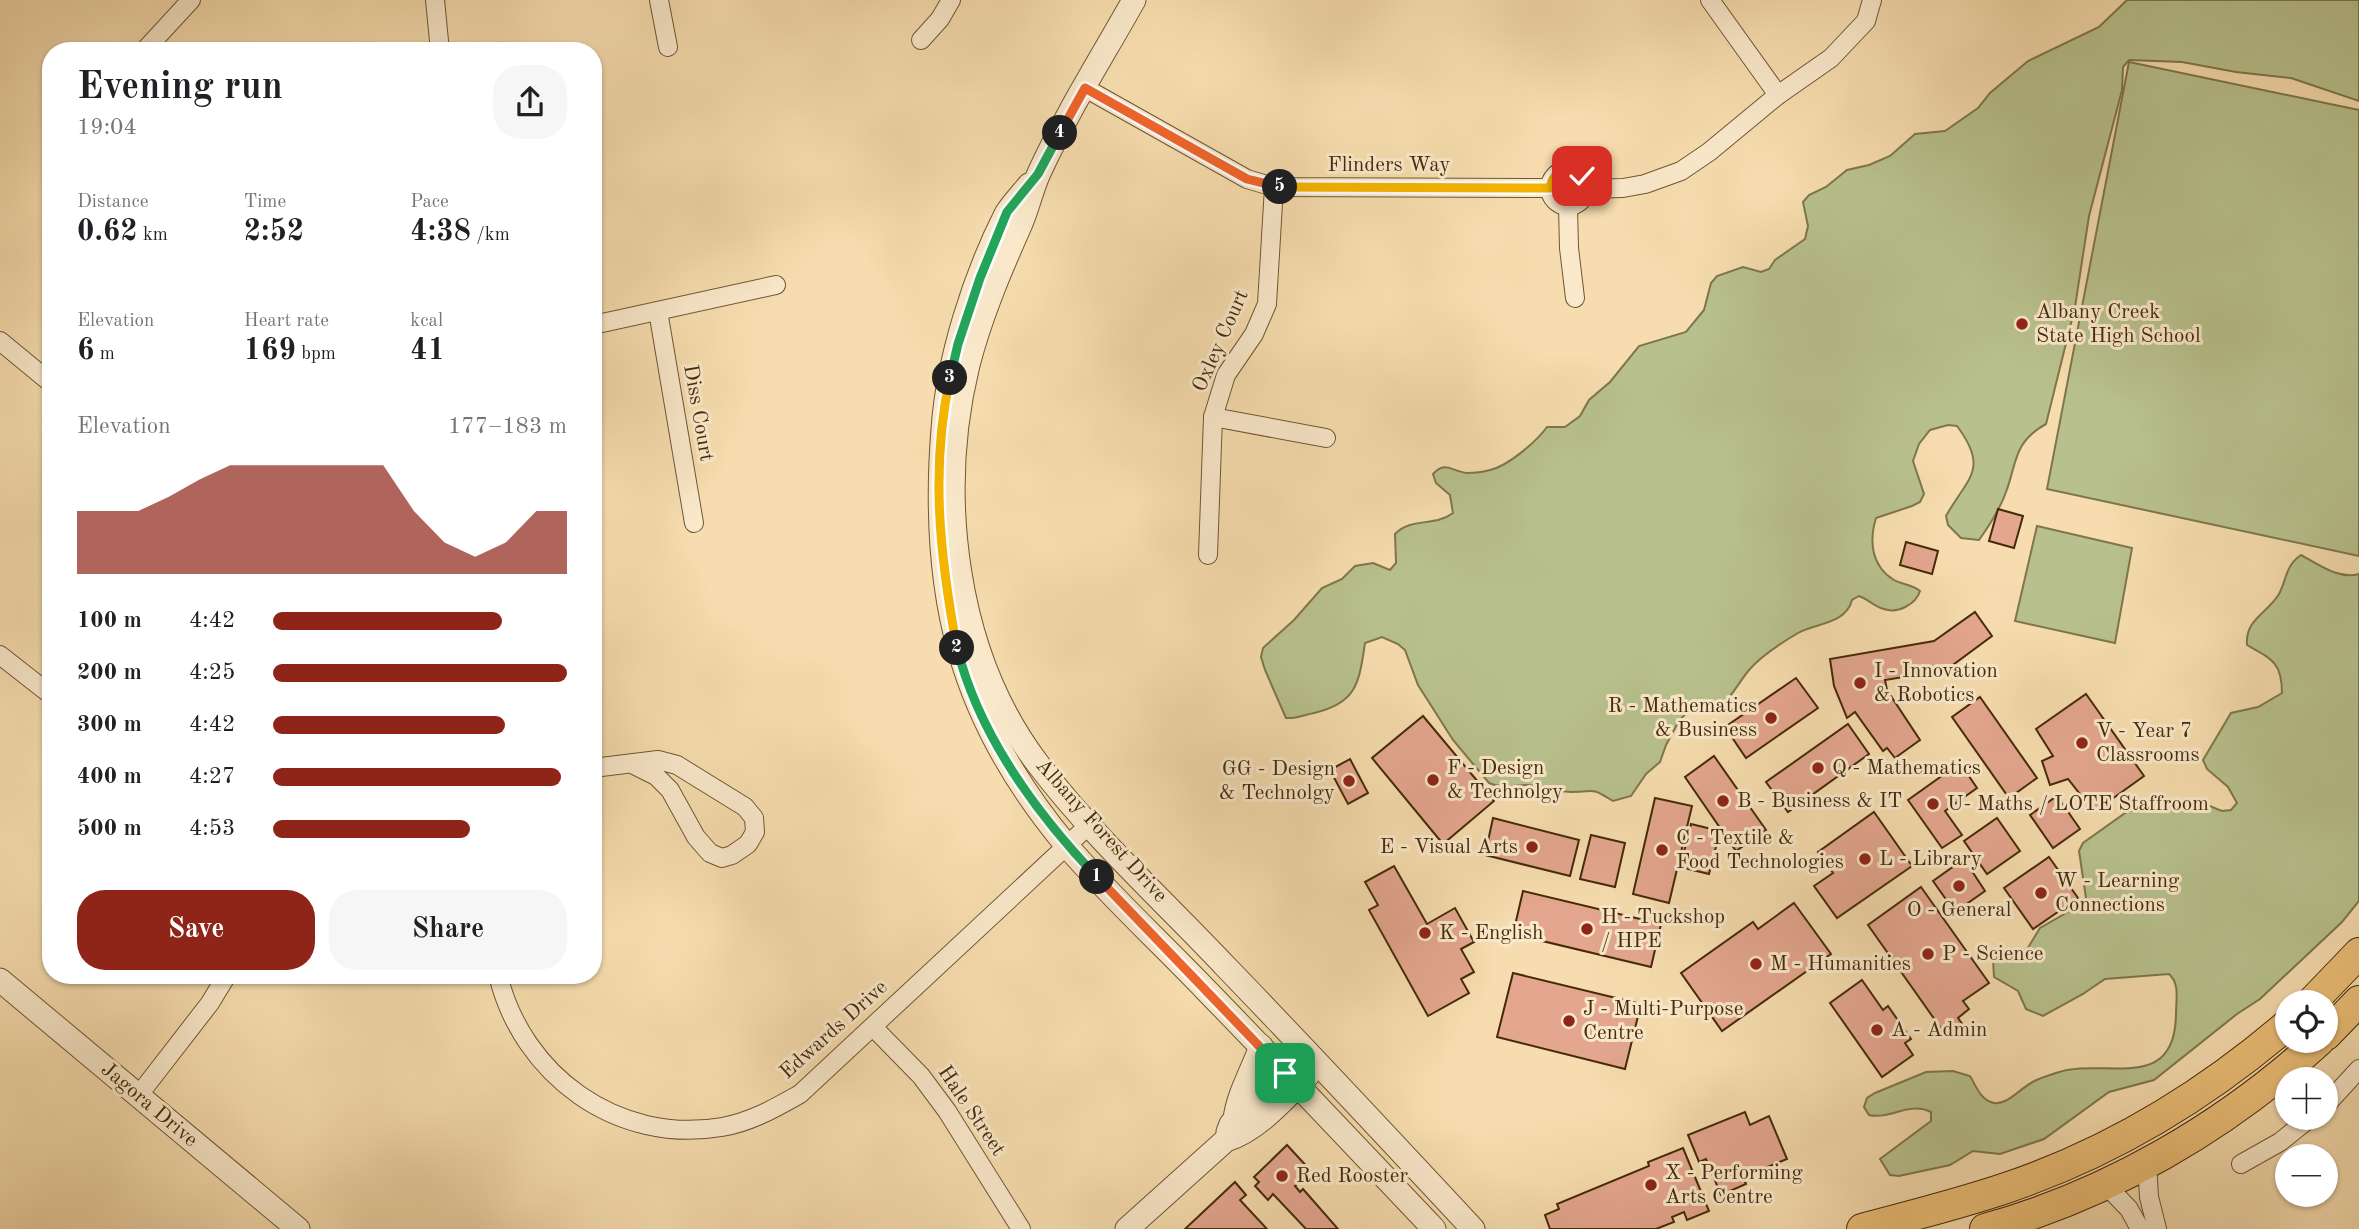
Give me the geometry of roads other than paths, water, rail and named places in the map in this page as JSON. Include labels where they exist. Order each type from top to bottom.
[{"type":"highway","points":[[2323,990],[2359,953]]},
{"type":"highway","points":[[2338,1023],[2359,1001]]},
{"type":"highway","points":[[1862,1229],[2007,1188],[2102,1148],[2159,1119],[2208,1088],[2275,1035]]},
{"type":"highway","points":[[1985,1229],[2037,1213],[2105,1184],[2147,1162],[2232,1111],[2304,1053]]},
{"type":"street","points":[[152,42],[191,0]]},
{"type":"street","points":[[435,0],[439,42]]},
{"type":"street","points":[[659,0],[668,47]]},
{"type":"street","points":[[921,40],[940,19],[951,0]]},
{"type":"street","name":"Albany Forest Drive","points":[[1134,0],[1038,174],[1007,212],[980,278],[958,344],[945,403],[938,509],[942,565],[958,651],[978,705],[1002,756],[1067,845],[1434,1229]]},
{"type":"street","points":[[1710,0],[1778,95]]},
{"type":"street","points":[[1586,189],[1623,188],[1645,184],[1681,171],[1830,58],[1866,21],[1872,0]]},
{"type":"street","name":"Flinders Way","points":[[1085,88],[1247,179],[1275,187],[1550,188]]},
{"type":"street","points":[[1567,170],[1582,176],[1586,189],[1582,201],[1568,206],[1556,202],[1550,188],[1555,175],[1567,170]]},
{"type":"street","name":"Albany Forest Drive","points":[[1038,174],[1022,223],[992,290],[968,367],[955,455],[956,537],[965,602],[983,664],[1006,716],[1037,763],[1089,825],[1473,1229]]},
{"type":"street","name":"Oxley Court","points":[[1208,555],[1213,417],[1226,375],[1254,334],[1267,304],[1275,187]]},
{"type":"street","points":[[1568,206],[1569,248],[1575,298]]},
{"type":"street","points":[[602,323],[776,285]]},
{"type":"street","name":"Diss Court","points":[[658,311],[694,523]]},
{"type":"street","points":[[0,341],[42,376]]},
{"type":"street","points":[[1213,417],[1326,438]]},
{"type":"street","points":[[0,655],[42,688]]},
{"type":"street","points":[[602,767],[658,760],[677,765],[745,807],[754,818],[755,832],[748,844],[722,858],[710,853],[696,837],[670,790],[656,776],[634,765]]},
{"type":"street","name":"Edwards Drive","points":[[500,984],[517,1029],[538,1059],[567,1087],[595,1105],[646,1125],[684,1129],[721,1127],[761,1116],[800,1094],[1089,825]]},
{"type":"street","name":"Jagora Drive","points":[[0,980],[298,1229]]},
{"type":"street","points":[[138,1096],[210,1003],[222,984]]},
{"type":"street","name":"Hale Street","points":[[873,1027],[921,1076],[947,1111],[1021,1229]]},
{"type":"street","points":[[1127,1229],[1231,1130],[1237,1105],[1261,1046]]},
{"type":"street","points":[[1231,1130],[1239,1136],[1312,1059]]},
{"type":"street","points":[[2338,1092],[2359,1069]]},
{"type":"street","points":[[2241,1164],[2280,1142],[2295,1130]]},
{"type":"street","points":[[2147,1162],[2149,1197],[2157,1229]]},
{"type":"street","points":[[2105,1184],[2129,1209],[2140,1229]]},
{"type":"place","name":"Albany Creek State High School","points":[[2022,324]]},
{"type":"place","name":"I - Innovation & Robotics","points":[[1860,683]]},
{"type":"place","name":"R - Mathematics & Business","points":[[1771,718]]},
{"type":"place","name":"V - Year 7 Classrooms","points":[[2082,743]]},
{"type":"place","name":"Q - Mathematics","points":[[1818,768]]},
{"type":"place","name":"F - Design & Technolgy","points":[[1433,780]]},
{"type":"place","name":"GG - Design & Technolgy","points":[[1349,781]]},
{"type":"place","name":"B - Business & IT","points":[[1723,801]]},
{"type":"place","name":"U- Maths / LOTE Staffroom","points":[[1933,804]]},
{"type":"place","name":"E - Visual Arts","points":[[1532,847]]},
{"type":"place","name":"C - Textile & Food Technologies","points":[[1662,850]]},
{"type":"place","name":"L - Library","points":[[1865,859]]},
{"type":"place","name":"O - General","points":[[1959,886]]},
{"type":"place","name":"W - Learning Connections","points":[[2041,893]]},
{"type":"place","name":"H - Tuckshop / HPE","points":[[1587,929]]},
{"type":"place","name":"K - English","points":[[1425,933]]},
{"type":"place","name":"P - Science","points":[[1928,954]]},
{"type":"place","name":"M - Humanities","points":[[1756,964]]},
{"type":"place","name":"J - Multi-Purpose Centre","points":[[1569,1021]]},
{"type":"place","name":"A - Admin","points":[[1877,1030]]},
{"type":"place","name":"Red Rooster","points":[[1282,1176]]},
{"type":"place","name":"X - Performing Arts Centre","points":[[1651,1185]]}]
